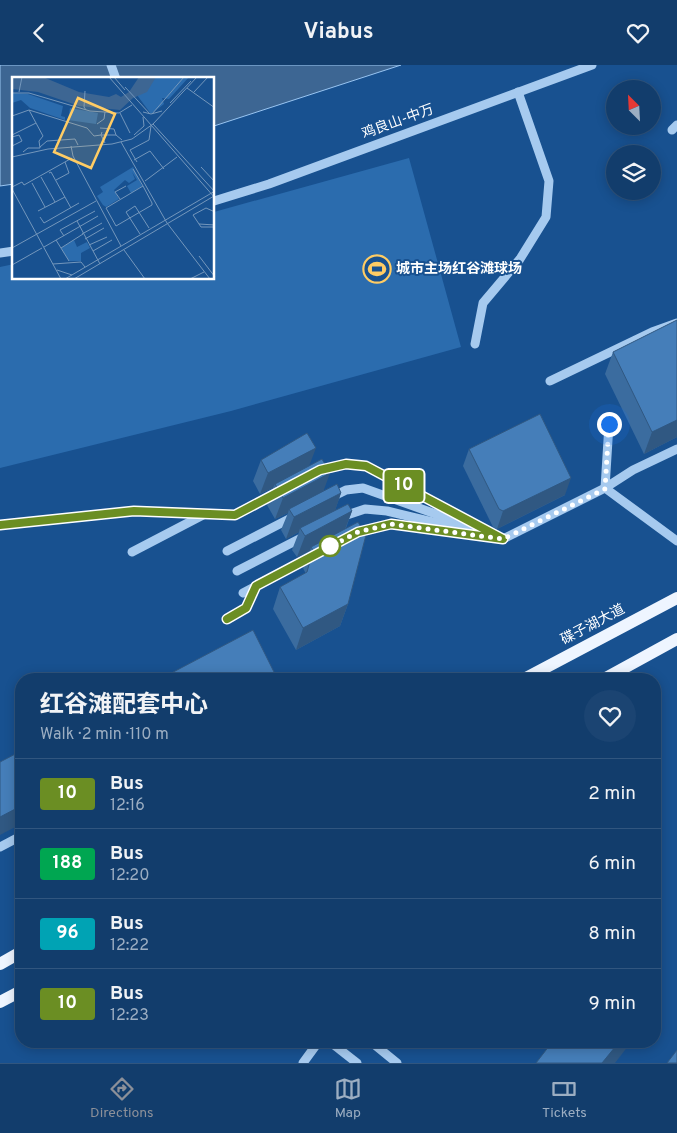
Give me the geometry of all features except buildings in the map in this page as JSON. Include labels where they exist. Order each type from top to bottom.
[{"type":"main road","name":"碟子湖大道","points":[[535,673],[677,598]]},
{"type":"main road","points":[[615,673],[677,639]]},
{"type":"main road","points":[[0,963],[15,955]]},
{"type":"main road","points":[[0,1002],[15,994]]},
{"type":"street","points":[[111,65],[115,77]]},
{"type":"street","name":"鸡良山-中万","points":[[215,200],[269,184],[592,65]]},
{"type":"street","points":[[475,344],[483,303],[520,259],[546,217],[549,181],[518,92]]},
{"type":"street","points":[[550,381],[652,332],[677,323]]},
{"type":"street","points":[[605,489],[609,424]]},
{"type":"street","points":[[341,541],[358,532],[391,524],[503,539],[605,489],[633,470],[677,449]]},
{"type":"street","points":[[312,475],[320,470],[346,464],[366,466],[503,539]]},
{"type":"street","points":[[0,525],[134,511],[235,515],[286,488]]},
{"type":"street","points":[[320,503],[346,490],[363,488],[503,539]]},
{"type":"street","points":[[605,489],[677,541]]},
{"type":"street","points":[[329,523],[365,509],[387,511],[503,539]]},
{"type":"street","points":[[227,551],[303,511]]},
{"type":"street","points":[[132,552],[205,514]]},
{"type":"street","points":[[236,571],[312,532]]},
{"type":"street","points":[[243,593],[324,550]]},
{"type":"street","points":[[227,619],[246,608],[256,586]]},
{"type":"street","points":[[0,847],[15,839]]},
{"type":"street","points":[[303,1063],[314,1048]]},
{"type":"street","points":[[338,1048],[357,1063]]},
{"type":"street","points":[[379,1048],[397,1063]]},
{"type":"shaded area","points":[[0,65],[401,65],[215,126],[215,77],[12,77],[12,184],[0,186]]},
{"type":"shaded area","points":[[409,158],[461,347],[231,411],[0,468],[0,267],[12,264],[12,280],[215,280],[215,212]]},
{"type":"bus line","name":"10","points":[[0,525],[134,511],[235,515],[320,470],[346,464],[366,466],[503,539],[391,524],[358,532],[256,586],[246,608],[227,619]]},
{"type":"place","name":"城市主场红谷滩球场","points":[[377,269]]},
{"type":"route","points":[[330,546],[324,550],[358,532],[391,524],[503,539],[605,489],[609,424]]}]
